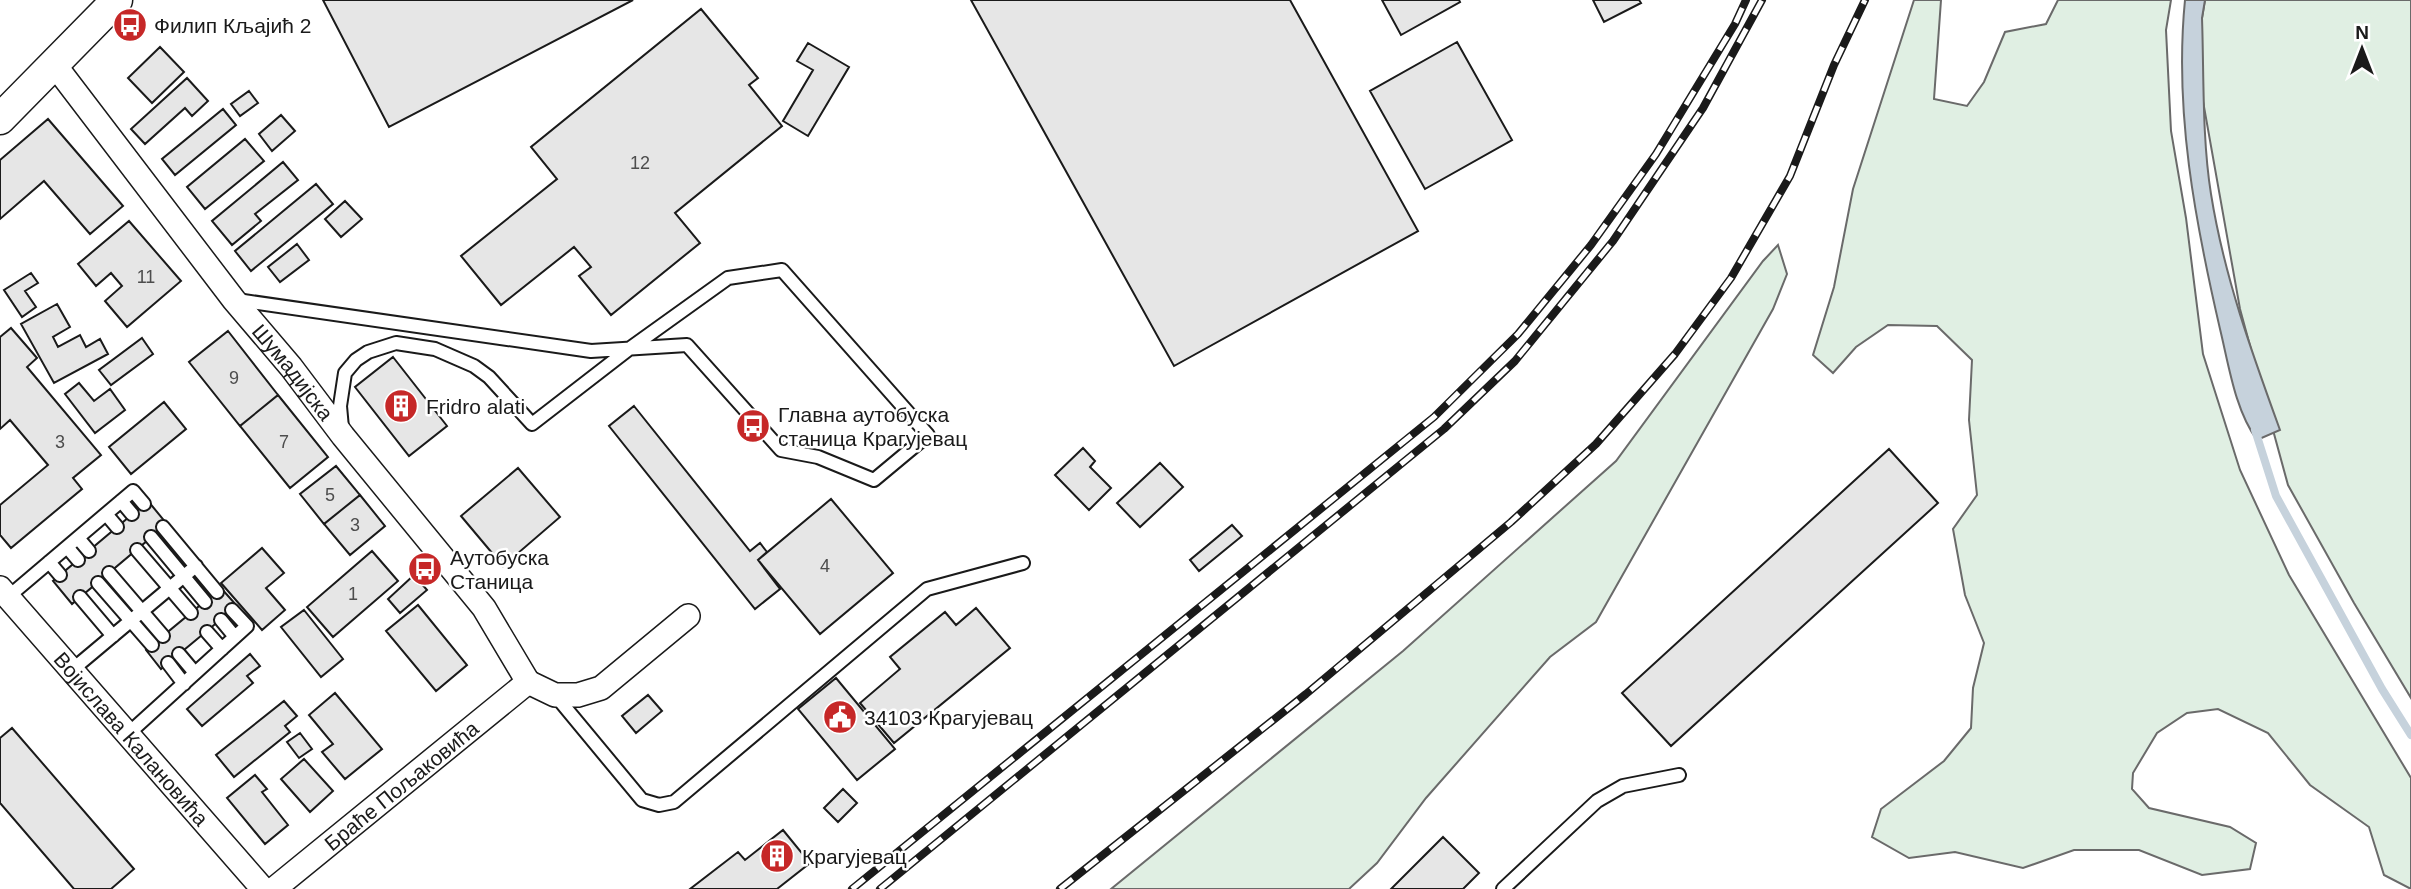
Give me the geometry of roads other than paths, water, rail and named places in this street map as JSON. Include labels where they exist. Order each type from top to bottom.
[{"type":"street","points":[[0,118],[117,0]]},
{"type":"street","name":"Шумадијска","points":[[54,64],[233,300],[484,608],[528,682]]},
{"type":"street","name":"Војислава Калановића","points":[[4,593],[264,889]]},
{"type":"street","points":[[528,682],[555,695],[578,695],[601,688],[688,616]]},
{"type":"street","name":"Браће Пољаковића","points":[[274,889],[528,682]]},
{"type":"lane","points":[[233,300],[591,351],[629,349],[687,345],[780,450],[818,457],[874,480],[928,435],[782,270],[728,278],[629,349],[532,424],[489,377],[474,366],[435,349],[396,343],[384,345],[356,360],[345,373],[341,406],[343,436]]},
{"type":"lane","points":[[4,593],[49,562],[133,491],[144,504]]},
{"type":"lane","points":[[121,501],[132,514]]},
{"type":"lane","points":[[106,514],[117,527]]},
{"type":"lane","points":[[163,527],[217,592]]},
{"type":"lane","points":[[151,537],[205,602]]},
{"type":"lane","points":[[78,538],[89,551]]},
{"type":"lane","points":[[67,547],[78,560]]},
{"type":"lane","points":[[136,550],[191,613]]},
{"type":"lane","points":[[49,562],[60,575]]},
{"type":"lane","points":[[555,695],[642,800],[659,805],[674,803],[927,589],[1023,563]]},
{"type":"lane","points":[[72,670],[196,566]]},
{"type":"lane","points":[[109,573],[163,636]]},
{"type":"lane","points":[[98,583],[152,645]]},
{"type":"lane","points":[[80,597],[113,636]]},
{"type":"lane","points":[[128,734],[247,626],[232,610]]},
{"type":"lane","points":[[221,620],[235,637]]},
{"type":"lane","points":[[206,632],[222,649]]},
{"type":"lane","points":[[179,654],[195,673]]},
{"type":"lane","points":[[168,663],[184,684]]},
{"type":"lane","points":[[1503,889],[1597,801],[1623,786],[1679,775]]},
{"type":"waterway","points":[[2255,430],[2276,496],[2382,689],[2411,735]]},
{"type":"railway","points":[[852,889],[1434,417],[1518,334],[1591,245],[1656,154],[1735,24],[1746,0]]},
{"type":"railway","points":[[880,889],[1444,429],[1515,361],[1613,241],[1703,108],[1762,0]]},
{"type":"railway","points":[[1060,889],[1306,694],[1511,522],[1596,444],[1675,354],[1731,278],[1790,176],[1834,65],[1865,0]]},
{"type":"place","name":"Филип Кљајић 2","points":[[130,25]]},
{"type":"place","name":"Fridro alati","points":[[401,406]]},
{"type":"place","name":"Главна аутобуска станица Крагујевац","points":[[753,426]]},
{"type":"place","name":"Аутобуска Станица","points":[[425,569]]},
{"type":"place","name":"34103 Крагујевац","points":[[840,717]]},
{"type":"place","name":"Крагујевац","points":[[777,856]]}]
